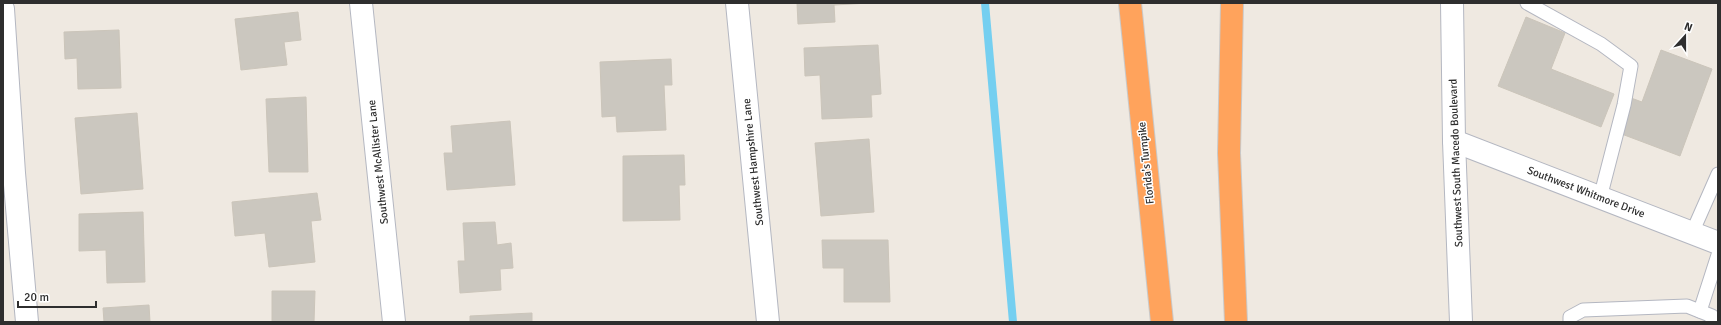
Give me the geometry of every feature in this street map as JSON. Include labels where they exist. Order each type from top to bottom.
[{"type":"highway","name":"Florida's Turnpike","points":[[1130,3],[1162,322]]},
{"type":"highway","points":[[1232,3],[1230,153],[1236,322]]},
{"type":"street","name":"Southwest McAllister Lane","points":[[361,3],[394,322]]},
{"type":"street","name":"Southwest Hampshire Lane","points":[[737,3],[768,322]]},
{"type":"street","name":"Southwest South Macedo Boulevard","points":[[1452,3],[1454,141],[1461,322]]},
{"type":"street","points":[[3,9],[14,173],[27,322]]},
{"type":"street","name":"Southwest Whitmore Drive","points":[[1454,141],[1718,243]]},
{"type":"lane","points":[[1527,3],[1601,44],[1631,66],[1624,105],[1600,198]]},
{"type":"lane","points":[[1692,233],[1718,174]]},
{"type":"lane","points":[[1700,311],[1718,255]]},
{"type":"lane","points":[[1570,322],[1570,317],[1584,310],[1686,306],[1712,316],[1712,322]]},
{"type":"building","points":[[797,3],[869,3],[834,5],[835,22],[798,24]]},
{"type":"building","points":[[298,12],[301,40],[284,42],[287,65],[241,70],[235,19]]},
{"type":"building","points":[[1526,17],[1565,33],[1551,69],[1614,94],[1601,127],[1498,86]]},
{"type":"building","points":[[119,30],[121,88],[78,89],[77,58],[65,59],[64,32]]},
{"type":"building","points":[[878,45],[881,94],[871,95],[872,117],[822,119],[820,75],[805,76],[804,48]]},
{"type":"building","points":[[1661,50],[1712,69],[1680,156],[1619,133],[1631,98],[1642,102]]},
{"type":"building","points":[[671,59],[672,85],[664,85],[666,130],[617,132],[616,116],[602,117],[600,62]]},
{"type":"building","points":[[306,97],[308,172],[269,172],[266,99]]},
{"type":"building","points":[[137,113],[143,189],[81,194],[75,118]]},
{"type":"building","points":[[510,121],[515,185],[447,190],[444,153],[453,153],[451,126]]},
{"type":"building","points":[[869,139],[874,212],[821,216],[815,143]]},
{"type":"building","points":[[684,155],[685,185],[679,185],[680,220],[623,221],[623,156]]},
{"type":"building","points":[[317,193],[321,220],[311,221],[315,262],[269,267],[265,233],[235,236],[232,202]]},
{"type":"building","points":[[143,212],[145,282],[107,283],[106,250],[79,251],[79,214]]},
{"type":"building","points":[[495,222],[497,245],[511,243],[513,268],[500,269],[501,290],[460,293],[458,261],[465,261],[463,223]]},
{"type":"building","points":[[822,240],[888,240],[890,302],[844,302],[844,268],[823,268]]},
{"type":"building","points":[[272,291],[315,291],[314,322],[272,322]]},
{"type":"building","points":[[149,305],[150,322],[104,322],[103,308]]},
{"type":"building","points":[[532,313],[532,322],[470,322],[470,316]]},
{"type":"waterway","points":[[985,3],[1013,322]]}]
